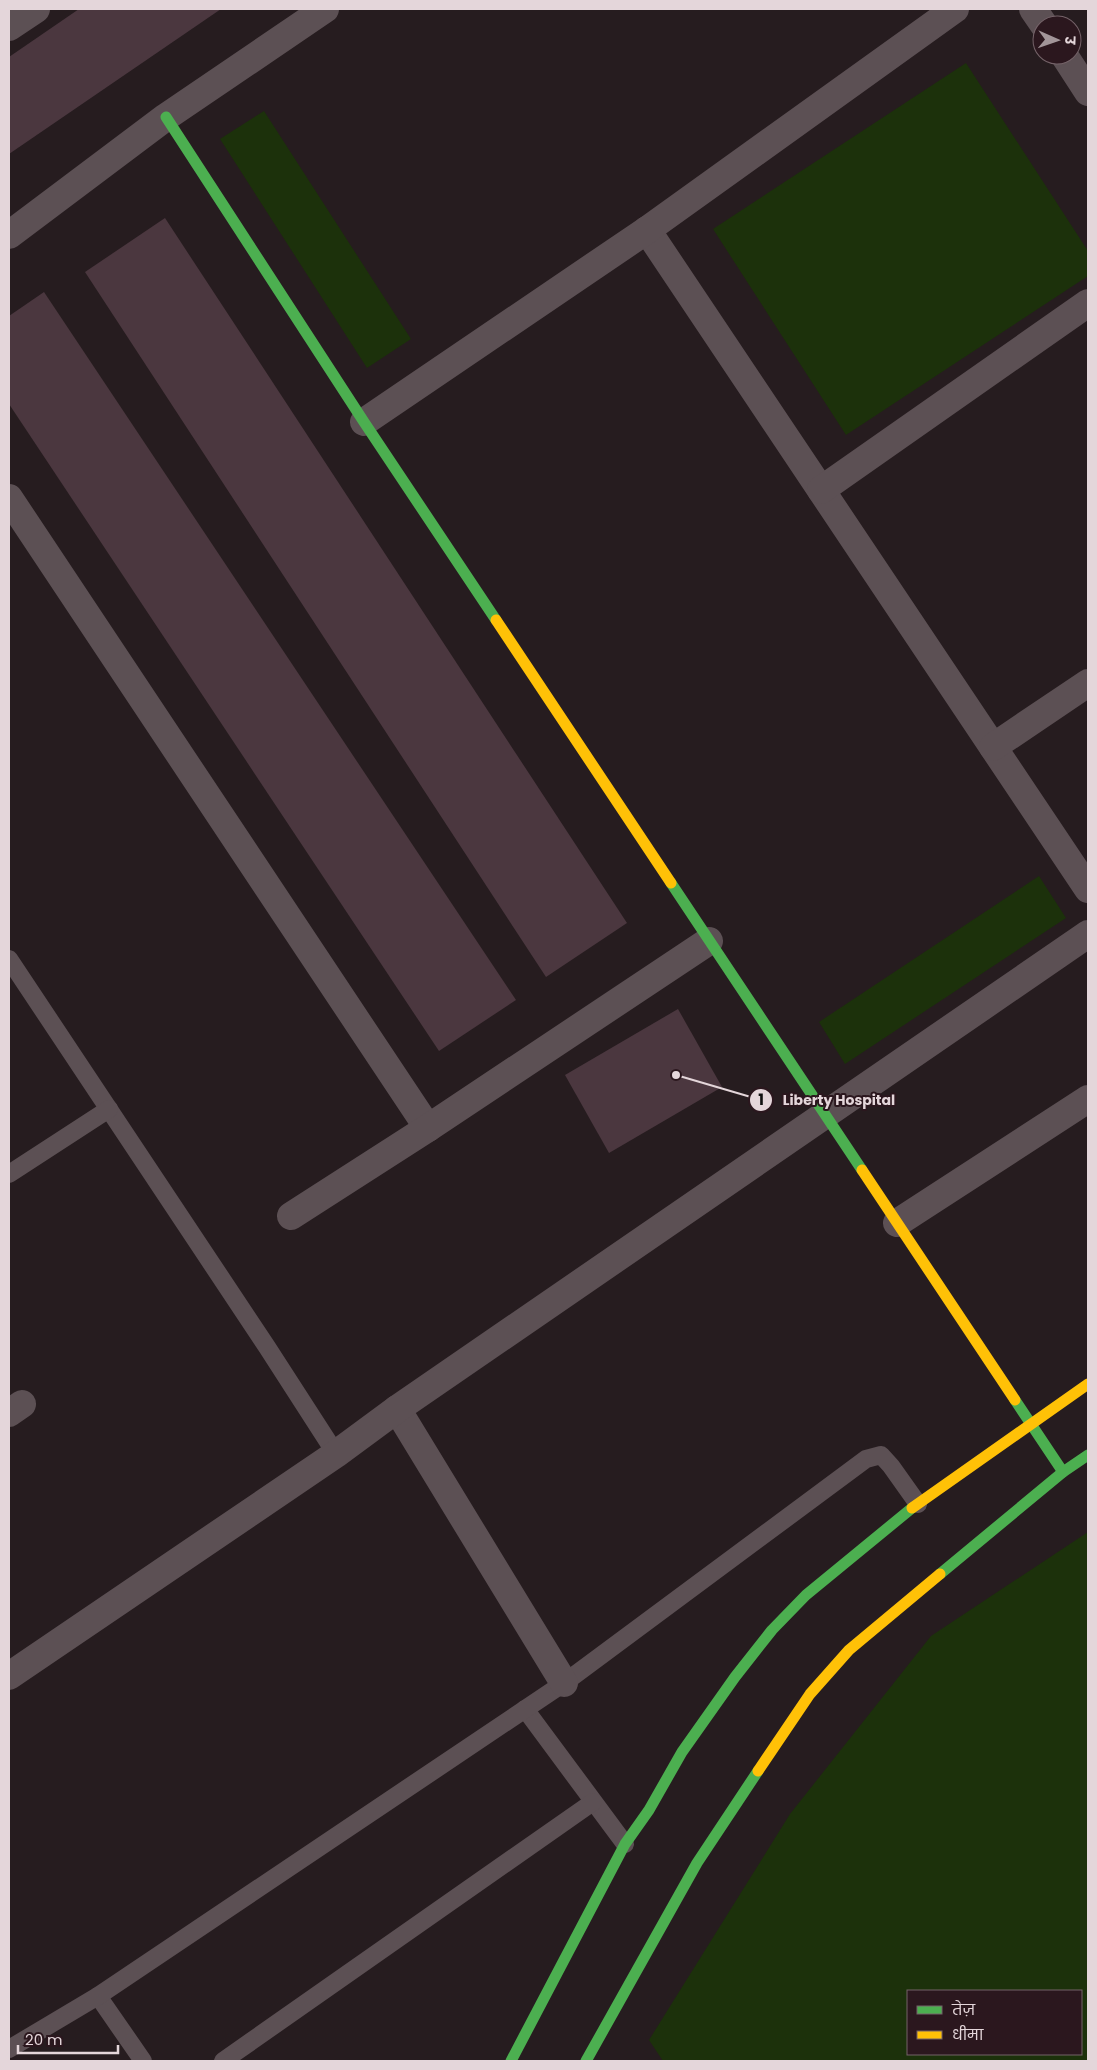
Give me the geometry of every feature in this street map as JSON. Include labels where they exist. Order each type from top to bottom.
[{"type":"street","points":[[9,27],[36,9]]},
{"type":"street","points":[[9,235],[166,117],[325,9]]},
{"type":"street","points":[[364,422],[647,230],[955,9]]},
{"type":"street","points":[[1070,65],[1088,92]]},
{"type":"street","points":[[166,117],[364,422],[1063,1472]]},
{"type":"street","points":[[647,230],[1088,889]]},
{"type":"street","points":[[821,490],[1088,303]]},
{"type":"street","points":[[9,498],[428,1128]]},
{"type":"street","points":[[993,747],[1088,683]]},
{"type":"street","points":[[9,1676],[336,1454],[397,1409],[826,1116],[1088,934]]},
{"type":"street","points":[[291,1216],[428,1128],[709,941]]},
{"type":"street","points":[[898,1223],[1088,1099]]},
{"type":"street","points":[[511,2061],[625,1844],[649,1810],[682,1752],[735,1677],[772,1630],[806,1595],[918,1504],[1088,1384]]},
{"type":"street","points":[[397,1409],[564,1683]]},
{"type":"street","points":[[586,2061],[697,1863],[810,1694],[849,1650],[1063,1472],[1088,1455]]},
{"type":"lane","points":[[9,959],[336,1454]]},
{"type":"lane","points":[[9,1174],[109,1109]]},
{"type":"lane","points":[[11,2043],[98,1996],[564,1683],[866,1459],[881,1455],[918,1504]]},
{"type":"lane","points":[[525,1709],[625,1844]]},
{"type":"lane","points":[[223,2061],[593,1802]]},
{"type":"lane","points":[[98,1996],[143,2061]]},
{"type":"green space","points":[[966,63],[1088,251],[1088,276],[846,435],[713,229]]},
{"type":"green space","points":[[264,111],[411,339],[367,368],[220,139]]},
{"type":"green space","points":[[1039,876],[1066,918],[845,1064],[819,1022]]},
{"type":"green space","points":[[1088,1532],[1088,2061],[663,2061],[649,2040],[790,1814],[931,1636]]},
{"type":"building","points":[[79,9],[221,9],[9,154],[9,57]]},
{"type":"building","points":[[165,218],[627,923],[546,977],[85,272]]},
{"type":"building","points":[[44,292],[516,1000],[439,1051],[9,404],[9,316]]},
{"type":"building","points":[[678,1009],[722,1087],[609,1153],[565,1075]]},
{"type":"traffic: fast","points":[[166,117],[364,422],[496,620]]},
{"type":"traffic: fast","points":[[671,883],[862,1170]]},
{"type":"traffic: fast","points":[[1015,1400],[1063,1472]]},
{"type":"traffic: fast","points":[[940,1574],[1063,1472],[1088,1455]]},
{"type":"traffic: fast","points":[[511,2061],[625,1844],[649,1810],[682,1752],[735,1677],[772,1630],[806,1595],[912,1508]]},
{"type":"traffic: fast","points":[[586,2061],[697,1863],[758,1771]]},
{"type":"traffic: slow","points":[[496,620],[671,883]]},
{"type":"traffic: slow","points":[[862,1170],[1015,1400]]},
{"type":"traffic: slow","points":[[912,1508],[1088,1384]]},
{"type":"traffic: slow","points":[[758,1771],[810,1694],[849,1650],[940,1574]]},
{"type":"place","name":"Liberty Hospital","points":[[676,1075]]}]
